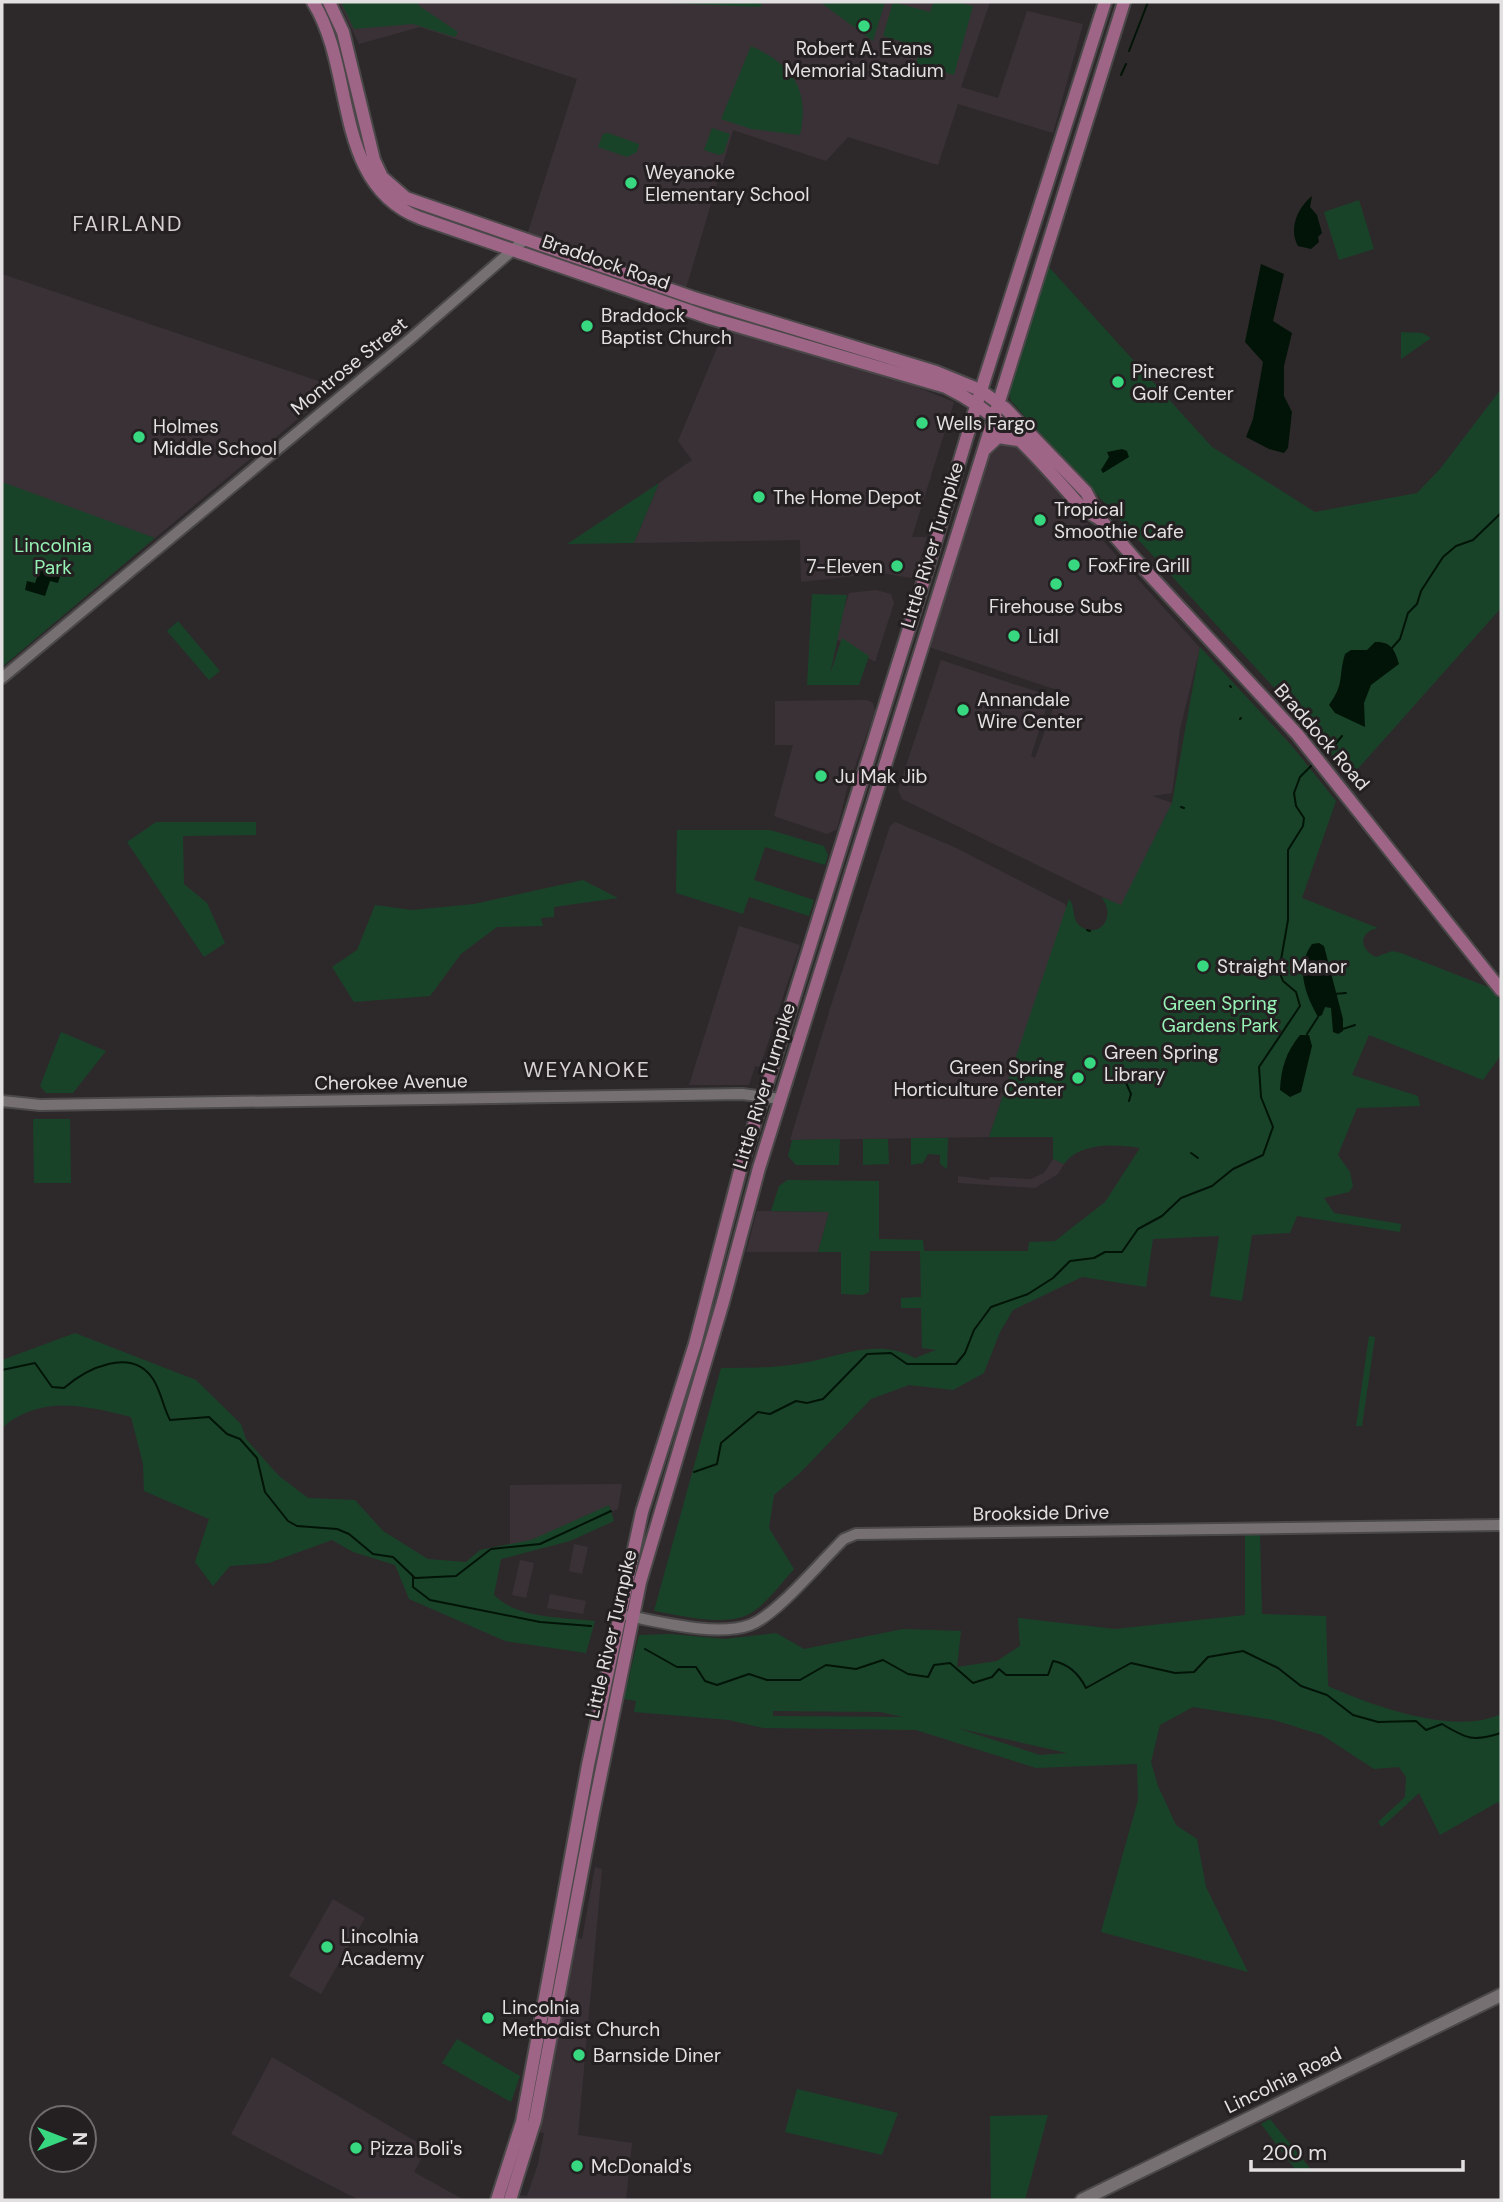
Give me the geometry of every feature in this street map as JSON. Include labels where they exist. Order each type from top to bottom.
[{"type":"main road","name":"Braddock Road","points":[[313,2],[332,45],[362,164],[379,192],[407,213],[710,318],[978,397]]},
{"type":"main road","name":"Braddock Road","points":[[329,2],[343,32],[370,146],[382,177],[398,193],[419,204],[523,241],[694,298],[936,372],[995,409],[1056,459],[1086,492],[1100,519],[1297,734],[1501,990]]},
{"type":"main road","name":"Little River Turnpike","points":[[497,2200],[522,2122],[619,1614],[642,1512],[695,1344],[741,1167],[763,1095],[921,590],[978,397],[1105,2]]},
{"type":"main road","name":"Little River Turnpike","points":[[510,2200],[535,2120],[633,1616],[780,1099],[1124,2]]},
{"type":"main road","name":"Braddock Road","points":[[995,409],[1083,509],[1100,519]]},
{"type":"main road","points":[[980,456],[990,441],[998,437],[1014,438],[1028,447]]},
{"type":"main road","name":"Lincolnia Road","points":[[1082,2200],[1501,1995]]},
{"type":"street","name":"Montrose Street","points":[[2,678],[523,241]]},
{"type":"street","name":"Cherokee Avenue","points":[[2,1101],[40,1105],[763,1095],[780,1099]]},
{"type":"street","name":"Brookside Drive","points":[[619,1614],[695,1626],[748,1626],[771,1612],[844,1539],[856,1534],[1501,1525]]},
{"type":"shaded area","points":[[339,2],[990,2],[961,87],[998,98],[1027,11],[1083,24],[1053,133],[958,104],[938,165],[848,137],[826,161],[733,130],[686,288],[527,235],[577,79],[420,27],[359,44]]},
{"type":"shaded area","points":[[1312,196],[1310,207],[1317,215],[1322,233],[1318,237],[1319,242],[1311,249],[1298,246],[1294,226],[1302,206]]},
{"type":"shaded area","points":[[1261,264],[1284,274],[1273,321],[1292,333],[1284,366],[1284,396],[1292,412],[1288,448],[1284,453],[1269,449],[1246,437],[1253,419],[1263,362],[1245,342]]},
{"type":"shaded area","name":"Holmes Middle School","points":[[2,274],[336,387],[155,538],[2,488]]},
{"type":"shaded area","points":[[725,329],[907,383],[954,402],[912,537],[927,537],[916,574],[911,578],[881,573],[801,582],[800,540],[634,543],[659,483],[692,460],[678,441]]},
{"type":"shaded area","points":[[997,441],[1013,441],[1200,648],[1180,729],[1172,793],[1152,796],[1172,803],[1121,906],[902,799],[898,790],[941,660],[1050,696],[1031,756],[1035,758],[1056,701],[1066,693],[929,647],[993,445]]},
{"type":"shaded area","points":[[1122,449],[1127,451],[1129,457],[1103,473],[1101,470],[1109,457],[1107,452]]},
{"type":"shaded area","points":[[41,566],[61,573],[58,583],[50,581],[45,596],[25,590],[27,581],[35,583]]},
{"type":"shaded area","points":[[876,590],[891,594],[894,603],[875,662],[835,638],[849,593]]},
{"type":"shaded area","points":[[1375,642],[1392,647],[1399,664],[1371,685],[1364,703],[1365,727],[1335,713],[1329,705],[1339,685],[1345,654],[1351,650],[1367,650]]},
{"type":"shaded area","points":[[867,700],[873,703],[875,711],[847,789],[837,829],[827,834],[774,816],[793,745],[775,745],[775,701]]},
{"type":"shaded area","points":[[895,822],[954,847],[1065,904],[1067,909],[989,1137],[790,1140],[890,826]]},
{"type":"shaded area","points":[[739,926],[800,945],[760,1067],[755,1066],[749,1085],[689,1085]]},
{"type":"shaded area","points":[[1319,943],[1324,946],[1343,1019],[1343,1031],[1338,1034],[1333,1032],[1331,1008],[1325,1007],[1322,1015],[1318,1017],[1304,981],[1307,953],[1312,944]]},
{"type":"shaded area","points":[[1300,1035],[1309,1035],[1312,1046],[1301,1092],[1290,1097],[1280,1090],[1282,1075],[1288,1054]]},
{"type":"shaded area","points":[[1053,1159],[1064,1164],[1058,1174],[1035,1188],[958,1183],[958,1176],[989,1180],[990,1177],[1031,1179],[1044,1173]]},
{"type":"shaded area","points":[[757,1211],[829,1212],[818,1252],[746,1252]]},
{"type":"shaded area","points":[[622,1484],[618,1509],[510,1551],[510,1485]]},
{"type":"shaded area","points":[[574,1544],[588,1547],[582,1574],[569,1571]]},
{"type":"shaded area","points":[[520,1560],[534,1563],[526,1598],[512,1595]]},
{"type":"shaded area","points":[[550,1594],[586,1601],[583,1614],[547,1608]]},
{"type":"shaded area","points":[[595,1867],[602,1869],[578,2135],[632,2143],[626,2200],[517,2200],[519,2195],[527,2196],[538,2164],[544,2133],[537,2132],[570,1937],[582,1939]]},
{"type":"shaded area","name":"Lincolnia Academy","points":[[333,1899],[365,1918],[321,1994],[289,1976]]},
{"type":"shaded area","points":[[272,2057],[427,2148],[414,2172],[464,2200],[359,2200],[231,2134]]},
{"type":"green space","points":[[341,2],[420,2],[418,5],[458,32],[455,37],[413,24],[354,29]]},
{"type":"green space","points":[[644,2],[762,2],[761,7]]},
{"type":"green space","name":"Robert A. Evans Memorial Stadium","points":[[820,2],[885,2],[873,41]]},
{"type":"green space","points":[[893,2],[930,12],[934,2],[958,2],[973,6],[954,75],[916,64],[920,47],[883,36]]},
{"type":"green space","points":[[751,46],[777,61],[795,80],[802,104],[800,135],[751,129],[721,119]]},
{"type":"green space","points":[[712,128],[730,134],[724,153],[719,155],[704,150]]},
{"type":"green space","points":[[608,133],[639,144],[637,152],[627,157],[598,147],[603,134]]},
{"type":"green space","points":[[1359,200],[1374,249],[1339,260],[1324,212]]},
{"type":"green space","points":[[1048,266],[1212,447],[1315,512],[1417,493],[1440,469],[1501,389],[1501,608],[1355,772],[1344,770],[1288,703],[1011,401],[1009,392]]},
{"type":"green space","points":[[1401,332],[1422,333],[1431,338],[1401,359]]},
{"type":"green space","name":"Lincolnia Park","points":[[2,482],[155,538],[2,667]]},
{"type":"green space","points":[[659,483],[634,543],[567,544]]},
{"type":"green space","points":[[812,594],[847,595],[830,674],[842,638],[869,656],[859,685],[807,685]]},
{"type":"green space","points":[[178,621],[220,671],[209,680],[167,631]]},
{"type":"green space","name":"Green Spring Gardens Park","points":[[1200,647],[1292,746],[1336,801],[1302,898],[1378,928],[1367,933],[1363,941],[1366,950],[1376,957],[1392,951],[1401,953],[1493,989],[1501,1001],[1501,1055],[1483,1080],[1369,1035],[1352,1075],[1418,1096],[1420,1106],[1357,1108],[1338,1155],[1350,1172],[1353,1186],[1349,1192],[1324,1198],[1334,1213],[1401,1224],[1400,1232],[1297,1216],[1290,1233],[1252,1235],[1242,1301],[1210,1296],[1219,1236],[1153,1239],[1146,1287],[1082,1277],[1013,1310],[1000,1332],[984,1373],[953,1390],[909,1385],[871,1399],[800,1473],[774,1495],[769,1528],[794,1569],[757,1609],[742,1617],[721,1620],[654,1611],[721,1368],[789,1365],[871,1349],[900,1352],[915,1358],[936,1350],[922,1348],[921,1308],[901,1308],[901,1298],[921,1297],[920,1251],[870,1251],[869,1292],[863,1295],[841,1294],[841,1252],[818,1252],[829,1212],[771,1211],[779,1186],[787,1180],[879,1181],[879,1239],[923,1240],[924,1251],[1028,1251],[1029,1242],[1055,1241],[1105,1202],[1140,1148],[1089,1148],[1071,1157],[1064,1164],[1053,1159],[1053,1137],[989,1137],[1069,899],[1079,925],[1092,930],[1103,925],[1108,912],[1101,897],[1121,905],[1172,803]]},
{"type":"green space","points":[[156,822],[256,822],[256,835],[183,836],[184,884],[207,903],[225,943],[204,957],[127,842]]},
{"type":"green space","points":[[677,830],[770,830],[824,846],[828,855],[825,865],[765,847],[754,880],[814,900],[809,916],[749,897],[743,914],[676,893]]},
{"type":"green space","points":[[583,880],[618,898],[554,907],[554,917],[541,918],[543,926],[497,927],[461,954],[430,996],[354,1002],[332,967],[357,950],[375,905],[412,910],[474,904]]},
{"type":"green space","points":[[61,1032],[106,1051],[73,1093],[46,1093],[40,1086]]},
{"type":"green space","points":[[33,1119],[70,1119],[71,1183],[34,1183]]},
{"type":"green space","points":[[911,1138],[948,1138],[947,1169],[940,1164],[940,1155],[928,1154],[923,1163],[911,1165]]},
{"type":"green space","points":[[840,1139],[839,1165],[796,1165],[788,1156],[792,1140]]},
{"type":"green space","points":[[863,1139],[888,1139],[889,1164],[863,1165]]},
{"type":"green space","points":[[75,1333],[196,1380],[241,1424],[246,1439],[279,1476],[308,1498],[355,1500],[383,1531],[428,1559],[466,1562],[480,1550],[531,1540],[609,1505],[614,1521],[570,1541],[501,1559],[494,1595],[515,1609],[528,1613],[595,1621],[586,1653],[505,1641],[409,1599],[395,1565],[353,1552],[332,1540],[269,1563],[230,1566],[213,1586],[195,1562],[209,1519],[144,1491],[143,1464],[131,1417],[97,1409],[48,1407],[32,1410],[2,1428],[2,1360]]},
{"type":"green space","points":[[1369,1336],[1375,1337],[1362,1426],[1356,1426]]},
{"type":"green space","points":[[1245,1535],[1260,1535],[1262,1614],[1326,1616],[1328,1686],[1390,1709],[1438,1720],[1482,1720],[1501,1714],[1501,1805],[1498,1802],[1440,1835],[1419,1793],[1382,1827],[1378,1822],[1405,1797],[1406,1777],[1399,1767],[1374,1769],[1322,1735],[1274,1720],[1193,1707],[1160,1725],[1151,1762],[1158,1786],[1176,1825],[1197,1839],[1206,1887],[1248,1972],[1101,1932],[1138,1800],[1137,1764],[1036,1768],[916,1730],[763,1728],[729,1720],[634,1712],[636,1701],[624,1699],[639,1635],[671,1634],[725,1639],[776,1633],[804,1649],[903,1629],[961,1631],[957,1667],[997,1661],[1020,1646],[1018,1618],[1115,1629],[1245,1615]],"holes":[[[773,1711],[880,1712],[903,1717],[773,1716]],[[957,1728],[1067,1753],[1040,1755]]]},
{"type":"green space","points":[[457,2039],[520,2076],[511,2102],[442,2063]]},
{"type":"green space","points":[[797,2089],[898,2113],[882,2155],[785,2132]]},
{"type":"green space","points":[[1048,2115],[1025,2200],[991,2200],[990,2116]]},
{"type":"green space","points":[[1270,2119],[1313,2172],[1295,2169],[1261,2124]]},
{"type":"waterway","points":[[1129,51],[1148,2]]},
{"type":"waterway","points":[[1121,75],[1126,64]]},
{"type":"waterway","points":[[1391,649],[1400,639],[1408,613],[1417,604],[1421,591],[1443,557],[1456,546],[1473,540],[1501,513]]},
{"type":"waterway","points":[[1326,755],[1342,736]]},
{"type":"waterway","points":[[694,1472],[717,1464],[721,1443],[758,1412],[770,1414],[796,1401],[807,1403],[823,1399],[867,1354],[891,1353],[907,1364],[956,1364],[965,1353],[974,1330],[991,1307],[1028,1294],[1053,1278],[1070,1261],[1094,1258],[1105,1252],[1122,1252],[1138,1229],[1162,1216],[1181,1198],[1212,1186],[1233,1169],[1263,1155],[1273,1127],[1261,1097],[1259,1067],[1300,1006],[1296,992],[1283,981],[1279,971],[1288,920],[1288,850],[1303,826],[1304,818],[1296,806],[1294,793],[1300,777],[1313,764]]},
{"type":"waterway","points":[[1334,994],[1346,993]]},
{"type":"waterway","points":[[1307,1034],[1318,1017]]},
{"type":"waterway","points":[[1343,1029],[1355,1025]]},
{"type":"waterway","points":[[1124,1078],[1131,1094],[1129,1101]]},
{"type":"waterway","points":[[1191,1153],[1198,1158]]},
{"type":"waterway","points":[[2,1370],[35,1363],[52,1387],[64,1388],[84,1374],[108,1364],[121,1362],[144,1369],[156,1384],[170,1420],[209,1417],[227,1434],[240,1439],[257,1458],[265,1492],[288,1521],[297,1526],[337,1529],[349,1534],[373,1554],[393,1557],[415,1578],[456,1576],[491,1549],[540,1544],[611,1511]]},
{"type":"waterway","points":[[413,1577],[413,1587],[430,1600],[540,1622],[591,1626]]},
{"type":"waterway","points":[[645,1649],[677,1667],[696,1667],[705,1681],[717,1685],[749,1674],[767,1680],[800,1680],[826,1665],[856,1669],[883,1660],[908,1674],[928,1677],[934,1665],[950,1663],[973,1683],[992,1677],[999,1669],[1006,1675],[1048,1675],[1053,1661],[1073,1670],[1086,1688],[1131,1663],[1175,1673],[1194,1672],[1208,1657],[1243,1651],[1278,1668],[1301,1686],[1327,1695],[1353,1715],[1378,1722],[1416,1721],[1426,1730],[1442,1724],[1458,1733],[1477,1738],[1501,1733]]},
{"type":"place","name":"Robert A. Evans Memorial Stadium","points":[[864,26]]},
{"type":"place","name":"Weyanoke Elementary School","points":[[631,183]]},
{"type":"place","name":"Braddock Baptist Church","points":[[587,326]]},
{"type":"place","name":"Pinecrest Golf Center","points":[[1118,382]]},
{"type":"place","name":"Wells Fargo","points":[[922,423]]},
{"type":"place","name":"Holmes Middle School","points":[[139,437]]},
{"type":"place","name":"The Home Depot","points":[[759,497]]},
{"type":"place","name":"Tropical Smoothie Cafe","points":[[1040,520]]},
{"type":"place","name":"FoxFire Grill","points":[[1074,565]]},
{"type":"place","name":"7-Eleven","points":[[897,566]]},
{"type":"place","name":"Firehouse Subs","points":[[1056,584]]},
{"type":"place","name":"Lidl","points":[[1014,636]]},
{"type":"place","name":"Annandale Wire Center","points":[[963,710]]},
{"type":"place","name":"Ju Mak Jib","points":[[821,776]]},
{"type":"place","name":"Straight Manor","points":[[1203,966]]},
{"type":"place","name":"Green Spring Library","points":[[1090,1063]]},
{"type":"place","name":"Green Spring Horticulture Center","points":[[1078,1078]]},
{"type":"place","name":"Lincolnia Academy","points":[[327,1947]]},
{"type":"place","name":"Lincolnia Methodist Church","points":[[488,2018]]},
{"type":"place","name":"Barnside Diner","points":[[579,2055]]},
{"type":"place","name":"Pizza Boli's","points":[[356,2148]]},
{"type":"place","name":"McDonald's","points":[[577,2166]]},
{"type":"district","name":"FAIRLAND","points":[[128,224]]},
{"type":"district","name":"WEYANOKE","points":[[587,1070]]}]
